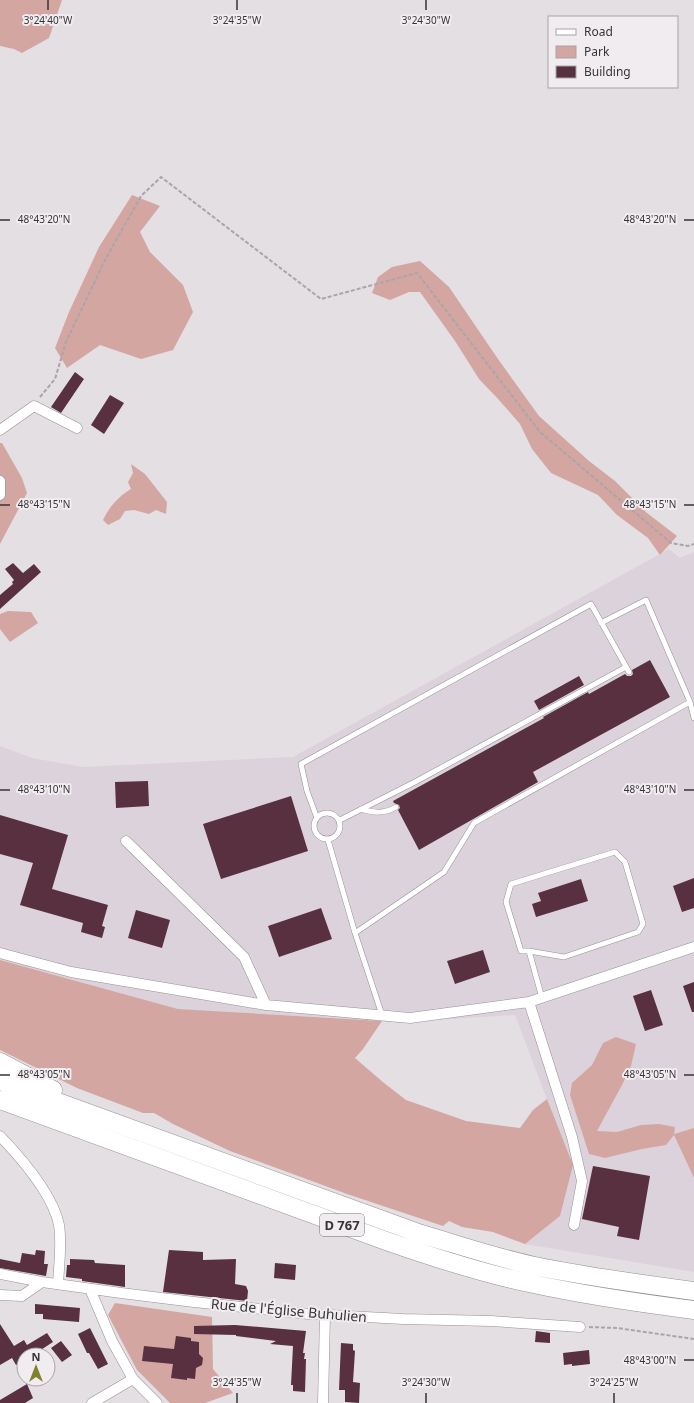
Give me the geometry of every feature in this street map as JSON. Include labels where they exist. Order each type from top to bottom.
[{"type":"highway","name":"D 767","points":[[0,1062],[114,1122]]},
{"type":"highway","name":"D 767","points":[[0,1081],[421,1234],[534,1266],[589,1276],[694,1291]]},
{"type":"highway","name":"D 767","points":[[0,1100],[389,1242],[454,1264],[527,1283],[578,1293],[648,1305],[694,1310]]},
{"type":"street","points":[[0,430],[34,406],[77,428]]},
{"type":"street","points":[[0,481],[0,495]]},
{"type":"street","points":[[126,841],[244,957],[266,1005]]},
{"type":"street","points":[[0,953],[71,972],[266,1005],[410,1018],[529,1002],[694,947]]},
{"type":"street","points":[[529,1002],[572,1137],[582,1181],[574,1224]]},
{"type":"street","points":[[0,1136],[12,1148],[43,1189],[53,1207],[60,1238],[58,1284]]},
{"type":"street","name":"Rue de l'Église Buhulien","points":[[0,1274],[90,1289],[194,1302],[325,1315],[491,1321],[580,1327]]},
{"type":"street","points":[[0,1295],[22,1296],[42,1282]]},
{"type":"street","points":[[90,1289],[112,1340],[133,1379],[157,1403]]},
{"type":"street","points":[[323,1403],[325,1315]]},
{"type":"street","points":[[92,1403],[133,1379]]},
{"type":"lane","points":[[601,623],[646,600],[690,702],[694,718]]},
{"type":"lane","points":[[317,818],[307,790],[301,764],[591,604],[627,669],[415,782],[340,820]]},
{"type":"lane","points":[[355,933],[444,872],[474,823],[690,702]]},
{"type":"lane","points":[[361,809],[374,813],[391,810],[396,807]]},
{"type":"lane","points":[[329,813],[333,814],[340,820],[341,828],[338,835],[332,839],[328,840],[319,837],[314,830],[317,818],[320,815],[329,813]]},
{"type":"lane","points":[[328,840],[355,933],[382,1015]]},
{"type":"lane","points":[[615,852],[625,862],[643,924],[638,932],[564,957],[529,952],[521,951],[506,902],[511,884],[615,852]]},
{"type":"lane","points":[[529,952],[542,998]]},
{"type":"path","points":[[34,406],[54,379],[66,342],[105,260],[141,196],[161,177],[321,299],[417,272],[540,432],[671,542],[688,546],[694,544]]},
{"type":"path","points":[[580,1327],[617,1328],[694,1340]]},
{"type":"shaded area","points":[[669,549],[680,558],[694,552],[694,1128],[674,1134],[694,1178],[694,1272],[525,1244],[560,1216],[572,1165],[515,1015],[402,1022],[178,1009],[0,960],[0,746],[32,758],[83,767],[293,757]]},
{"type":"green space","points":[[0,0],[62,0],[49,38],[22,53],[14,49],[0,46]]},
{"type":"green space","points":[[132,195],[160,206],[140,232],[150,252],[183,285],[193,312],[173,350],[141,359],[100,345],[67,368],[55,348],[69,312],[99,247]]},
{"type":"green space","points":[[420,261],[449,287],[539,416],[589,461],[615,481],[647,513],[677,536],[660,555],[648,538],[617,515],[598,495],[551,473],[532,449],[520,424],[479,379],[455,341],[420,292],[409,292],[390,300],[372,293],[378,277],[392,267]]},
{"type":"green space","points":[[0,443],[2,443],[22,478],[27,493],[0,544]]},
{"type":"green space","points":[[131,464],[145,474],[167,502],[166,514],[156,510],[149,514],[134,510],[125,511],[120,519],[108,525],[103,520],[111,506],[118,498],[131,489],[128,482],[133,473]]},
{"type":"green space","points":[[8,611],[31,612],[38,623],[10,642],[0,629],[0,614]]},
{"type":"green space","points":[[0,960],[178,1009],[382,1021],[355,1058],[406,1100],[466,1121],[520,1128],[533,1110],[547,1099],[573,1165],[560,1216],[525,1244],[493,1232],[462,1227],[449,1221],[443,1226],[347,1194],[230,1151],[173,1124],[154,1113],[143,1113],[77,1088],[0,1050]]},
{"type":"green space","points":[[616,1037],[636,1044],[631,1066],[597,1131],[617,1132],[641,1125],[659,1124],[675,1127],[674,1134],[694,1128],[694,1178],[674,1135],[666,1145],[605,1158],[589,1154],[570,1095],[572,1083],[592,1065],[603,1043]]},
{"type":"green space","points":[[115,1303],[212,1317],[213,1369],[233,1393],[205,1403],[170,1403],[137,1370],[108,1315]]},
{"type":"building","points":[[75,372],[84,379],[61,413],[51,407]]},
{"type":"building","points":[[110,395],[124,403],[104,434],[91,425]]},
{"type":"building","points":[[13,563],[23,573],[34,564],[41,572],[0,609],[0,595],[13,584],[12,582],[14,580],[5,569]]},
{"type":"building","points":[[650,660],[670,697],[533,772],[538,782],[419,850],[398,810],[400,808],[399,805],[393,801],[544,718],[543,717],[588,692],[589,694],[625,674],[627,676],[631,676],[633,674],[632,670]]},
{"type":"building","points":[[579,676],[584,685],[539,710],[534,701]]},
{"type":"building","points":[[148,781],[149,806],[116,808],[115,782]]},
{"type":"building","points":[[291,796],[308,851],[221,879],[203,824]]},
{"type":"building","points":[[0,815],[68,835],[52,889],[108,905],[102,926],[105,927],[102,938],[81,932],[83,923],[20,905],[33,863],[0,854]]},
{"type":"building","points":[[694,878],[694,908],[682,912],[673,886]]},
{"type":"building","points":[[581,879],[588,901],[536,917],[532,904],[541,901],[538,893]]},
{"type":"building","points":[[321,908],[332,939],[279,957],[268,926]]},
{"type":"building","points":[[136,910],[170,920],[162,948],[128,938]]},
{"type":"building","points":[[483,950],[490,972],[455,984],[447,961]]},
{"type":"building","points":[[694,982],[694,1012],[692,1012],[683,986]]},
{"type":"building","points":[[651,990],[663,1025],[645,1031],[633,996]]},
{"type":"building","points":[[593,1166],[650,1176],[639,1240],[617,1236],[619,1227],[582,1219]]},
{"type":"building","points":[[36,1250],[45,1251],[44,1264],[48,1264],[46,1276],[0,1268],[0,1259],[20,1263],[22,1253],[35,1255]]},
{"type":"building","points":[[169,1250],[203,1252],[203,1260],[236,1259],[235,1284],[246,1286],[248,1291],[247,1301],[163,1292]]},
{"type":"building","points":[[70,1259],[94,1260],[95,1263],[125,1265],[125,1287],[82,1281],[82,1279],[66,1277],[67,1265],[70,1265]]},
{"type":"building","points":[[275,1263],[296,1265],[295,1280],[274,1278]]},
{"type":"building","points":[[35,1304],[80,1308],[79,1322],[43,1319],[43,1314],[35,1314]]},
{"type":"building","points":[[0,1324],[14,1346],[24,1340],[27,1345],[47,1333],[53,1342],[45,1347],[16,1347],[16,1365],[12,1358],[0,1365]]},
{"type":"building","points":[[235,1325],[306,1331],[303,1353],[305,1353],[304,1359],[306,1359],[305,1392],[293,1391],[293,1385],[291,1385],[293,1346],[270,1344],[276,1341],[236,1335],[194,1334],[194,1326]]},
{"type":"building","points":[[90,1328],[108,1364],[98,1369],[89,1353],[87,1353],[78,1334]]},
{"type":"building","points":[[536,1331],[550,1333],[550,1343],[535,1342]]},
{"type":"building","points":[[176,1336],[191,1338],[191,1341],[199,1342],[199,1354],[203,1358],[202,1365],[196,1368],[195,1379],[187,1378],[187,1380],[171,1378],[173,1364],[142,1361],[144,1346],[174,1349]]},
{"type":"building","points":[[61,1341],[72,1355],[62,1362],[56,1354],[56,1347],[52,1347]]},
{"type":"building","points":[[341,1343],[353,1344],[353,1350],[355,1351],[353,1382],[360,1383],[359,1403],[345,1402],[345,1390],[339,1390]]},
{"type":"building","points":[[589,1350],[590,1364],[572,1366],[572,1364],[564,1365],[563,1353]]},
{"type":"building","points":[[22,1387],[28,1387],[33,1398],[25,1403],[0,1403],[0,1400]]}]
